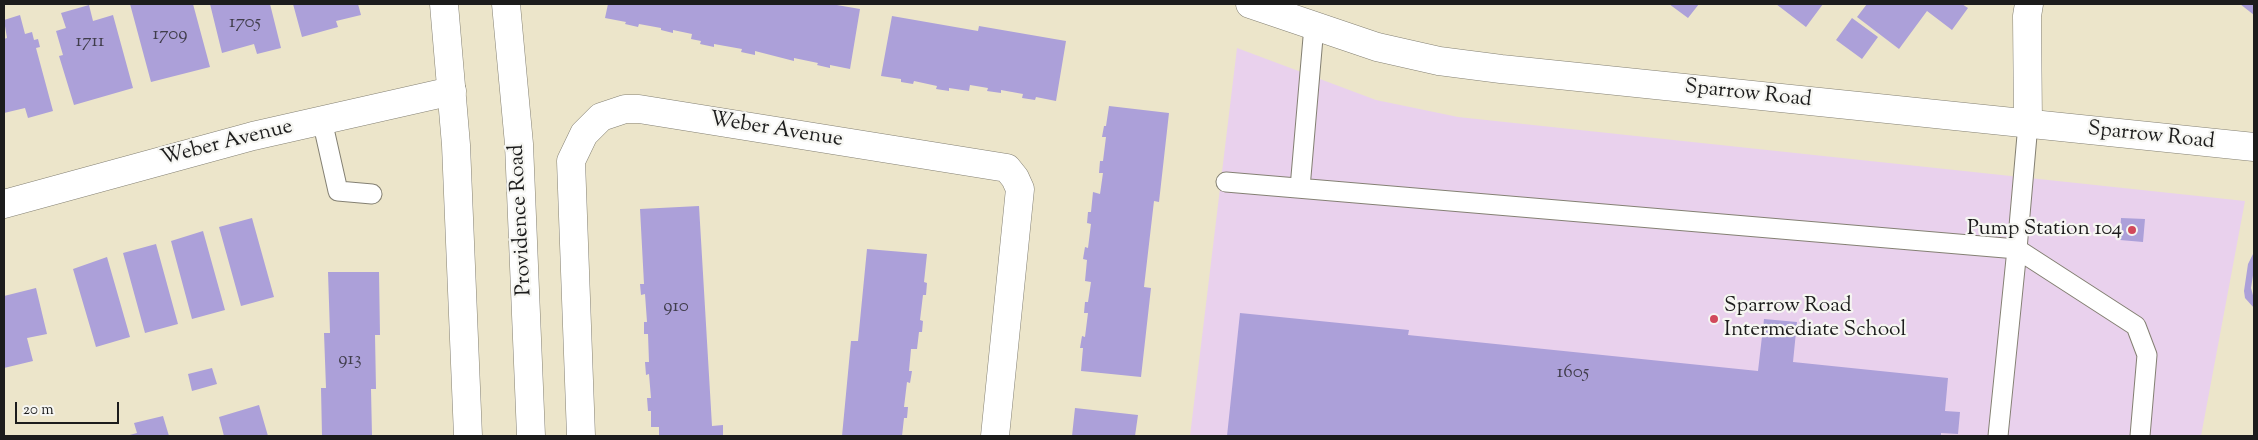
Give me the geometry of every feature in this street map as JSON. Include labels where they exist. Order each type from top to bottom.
[{"type":"street","points":[[444,4],[452,91],[459,206],[468,436]]},
{"type":"street","name":"Providence Road","points":[[506,4],[519,144],[531,436]]},
{"type":"street","name":"Sparrow Road","points":[[1250,4],[1377,47],[1439,61],[2254,147]]},
{"type":"street","points":[[2028,124],[2027,16],[2029,4]]},
{"type":"street","name":"Weber Avenue","points":[[4,204],[253,136],[452,91]]},
{"type":"street","name":"Weber Avenue","points":[[581,436],[571,161],[584,134],[601,117],[626,109],[639,109],[1007,168],[1015,178],[1020,189],[995,436]]},
{"type":"lane","points":[[1300,188],[1314,26]]},
{"type":"lane","points":[[322,120],[338,191],[372,194]]},
{"type":"lane","points":[[1998,436],[2028,124]]},
{"type":"lane","points":[[1226,182],[2016,249],[2136,326],[2148,355],[2140,436]]},
{"type":"shaded area","name":"Sparrow Road Intermediate School","points":[[1237,48],[1376,100],[1458,117],[2245,201],[2201,436],[1190,436]]},
{"type":"building","points":[[130,4],[193,4],[210,67],[151,82]]},
{"type":"building","points":[[210,4],[270,4],[281,48],[257,54],[254,44],[222,53]]},
{"type":"building","points":[[293,4],[358,4],[361,15],[336,21],[338,27],[302,37]]},
{"type":"building","points":[[608,4],[831,4],[860,9],[850,69],[830,65],[830,68],[817,65],[818,63],[794,58],[794,61],[755,51],[755,55],[741,52],[742,49],[714,44],[714,47],[700,44],[701,41],[691,39],[692,34],[673,30],[673,33],[661,30],[661,28],[639,24],[638,27],[625,24],[626,22],[605,18]]},
{"type":"building","points":[[1669,4],[1699,4],[1688,18]]},
{"type":"building","points":[[1776,4],[1823,4],[1806,27]]},
{"type":"building","points":[[1867,4],[1962,4],[1968,8],[1952,30],[1927,11],[1899,49],[1857,17]]},
{"type":"building","points":[[2240,4],[2254,4],[2254,15]]},
{"type":"building","points":[[89,5],[93,21],[113,15],[133,88],[74,105],[59,56],[63,55],[56,31],[66,28],[61,13]]},
{"type":"building","points":[[20,15],[25,34],[32,32],[34,40],[38,39],[40,47],[36,48],[53,111],[28,118],[25,108],[4,113],[4,39],[7,38],[4,20]]},
{"type":"building","points":[[892,16],[978,31],[979,26],[1066,41],[1056,101],[1036,97],[1035,100],[1022,98],[1023,94],[1001,90],[1001,93],[987,91],[988,88],[970,85],[969,91],[949,88],[949,91],[936,89],[937,86],[914,81],[913,84],[901,82],[901,79],[881,76]]},
{"type":"building","points":[[1852,18],[1878,37],[1862,59],[1836,40]]},
{"type":"building","points":[[1109,106],[1169,113],[1159,202],[1154,201],[1144,287],[1151,288],[1141,377],[1081,371],[1083,348],[1080,348],[1082,336],[1085,337],[1088,313],[1084,313],[1085,302],[1088,302],[1091,282],[1085,281],[1087,260],[1083,259],[1085,247],[1088,248],[1091,224],[1087,223],[1088,212],[1091,212],[1093,192],[1100,194],[1103,173],[1099,173],[1100,161],[1103,161],[1106,137],[1102,137]]},
{"type":"building","points":[[699,206],[712,426],[723,425],[723,436],[659,436],[659,427],[651,427],[651,411],[648,411],[647,398],[651,398],[649,374],[646,375],[645,362],[649,362],[648,334],[644,334],[644,322],[647,322],[645,294],[641,295],[640,284],[644,284],[640,209]]},
{"type":"building","points":[[252,218],[274,297],[241,306],[219,227]]},
{"type":"building","name":"Pump Station 104","points":[[2121,218],[2145,219],[2143,242],[2120,240]]},
{"type":"building","points":[[203,231],[225,310],[192,319],[171,241]]},
{"type":"building","points":[[156,244],[178,324],[145,333],[123,253]]},
{"type":"building","points":[[867,249],[927,254],[924,282],[927,283],[926,295],[923,295],[920,320],[923,321],[922,332],[919,332],[917,349],[911,349],[909,371],[912,371],[910,383],[907,382],[904,407],[908,407],[907,418],[904,418],[902,436],[842,436],[851,341],[858,341]]},
{"type":"building","points":[[2254,252],[2251,288],[2254,308],[2245,298],[2244,291],[2248,264]]},
{"type":"building","points":[[107,257],[130,337],[96,347],[73,269]]},
{"type":"building","points":[[328,272],[379,272],[380,335],[375,335],[376,389],[371,389],[372,436],[322,436],[321,388],[326,388],[324,333],[330,333]]},
{"type":"building","points":[[36,288],[47,334],[27,338],[33,361],[4,368],[4,296]]},
{"type":"building","name":"Sparrow Road Intermediate School","points":[[1240,313],[1409,330],[1408,335],[1758,371],[1764,319],[1797,322],[1793,362],[1948,378],[1945,411],[1960,412],[1958,434],[1941,433],[1941,436],[1227,436]]},
{"type":"building","points":[[212,368],[217,384],[192,391],[188,374]]},
{"type":"building","points":[[259,405],[268,436],[224,436],[219,417]]},
{"type":"building","points":[[1075,408],[1138,415],[1135,436],[1072,436]]},
{"type":"building","points":[[163,416],[169,436],[126,436],[137,433],[134,423]]},
{"type":"place","name":"Pump Station 104","points":[[2132,230]]},
{"type":"place","name":"Sparrow Road Intermediate School","points":[[1714,319]]}]
